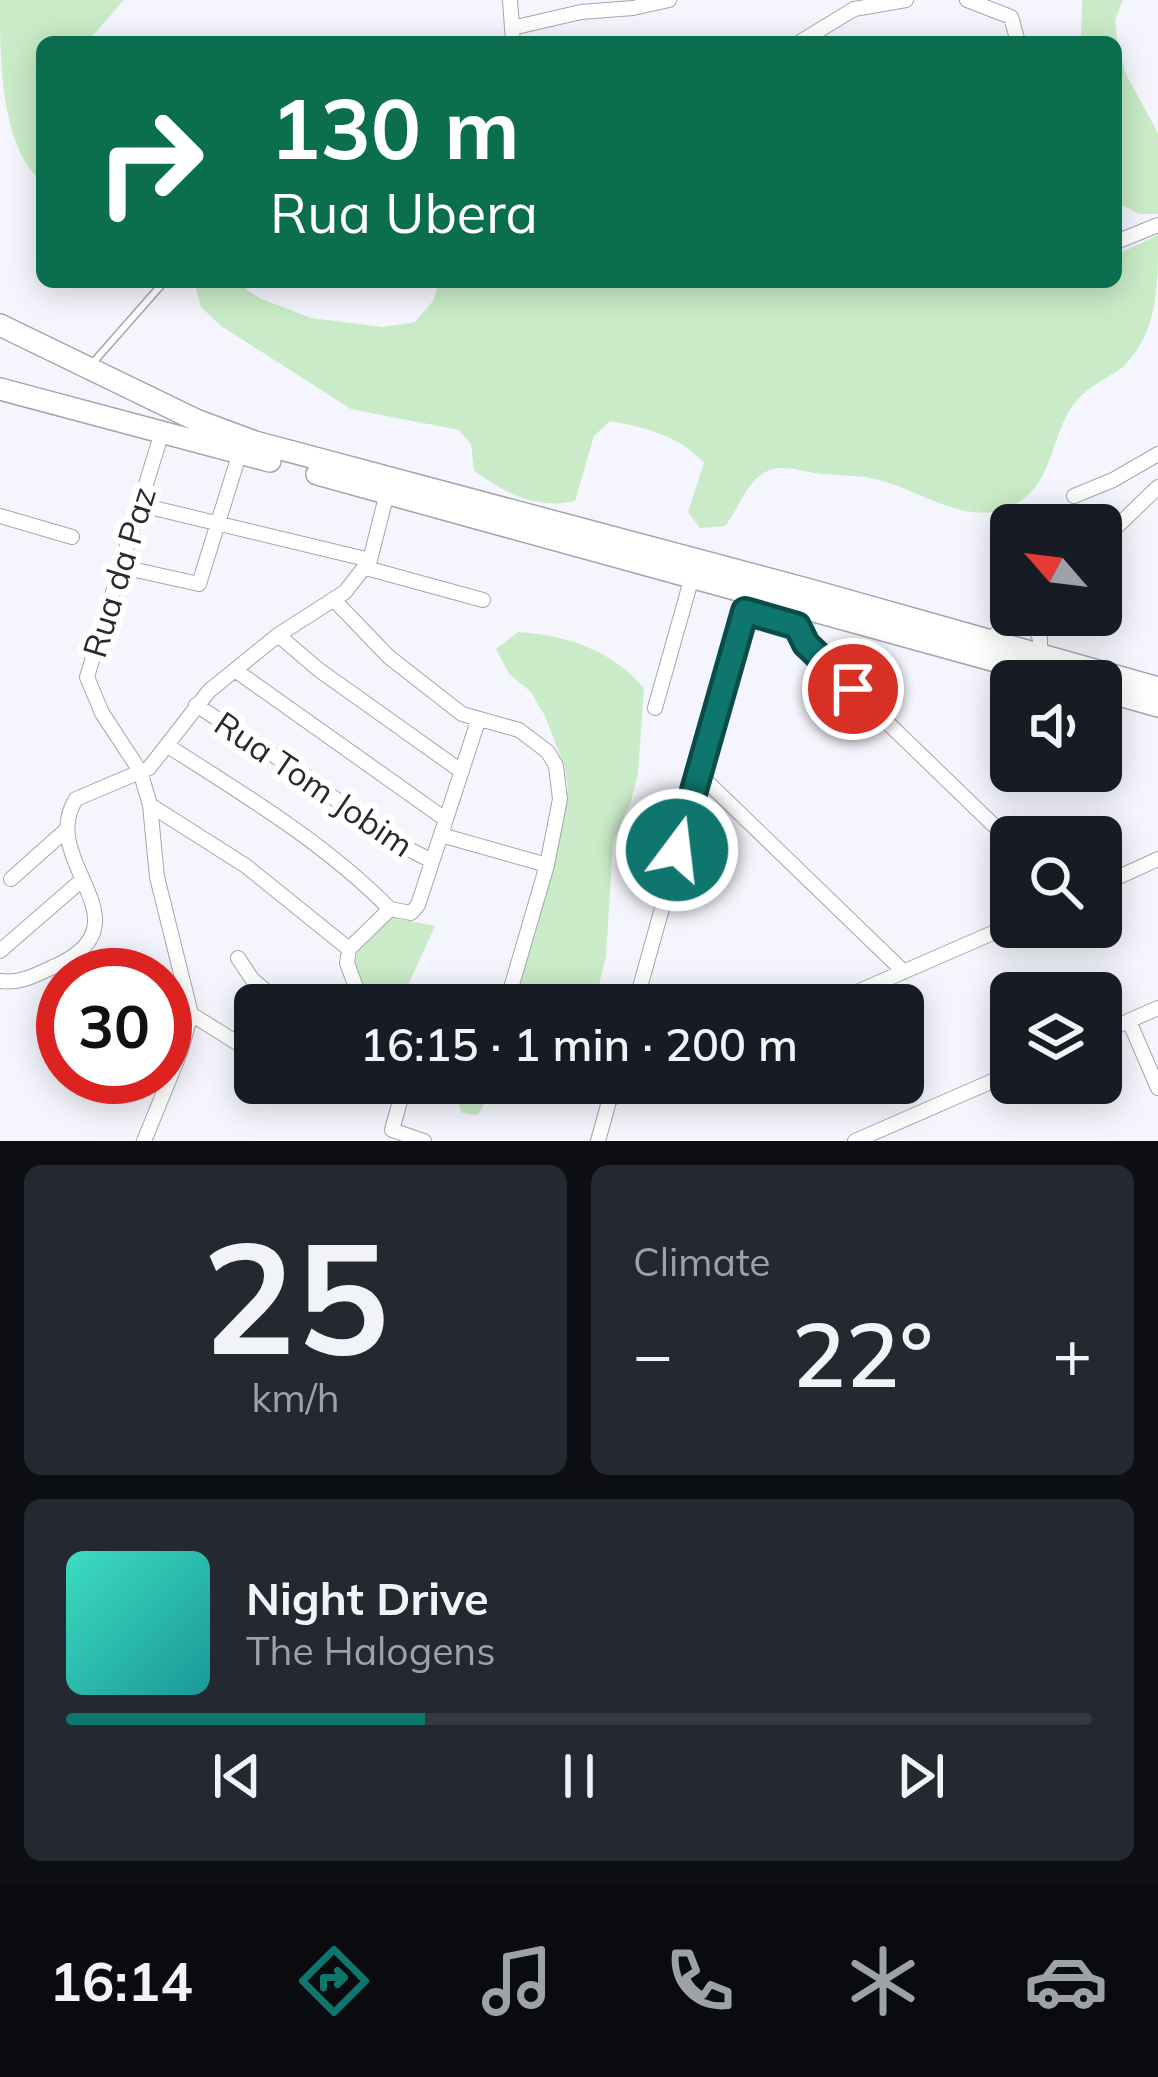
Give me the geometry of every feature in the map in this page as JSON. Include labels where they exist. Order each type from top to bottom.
[{"type":"main road","points":[[0,326],[196,420],[254,442],[1158,688]]},
{"type":"main road","points":[[0,389],[692,577],[747,602],[990,662]]},
{"type":"main road","points":[[1122,696],[1158,706]]},
{"type":"street","points":[[510,0],[513,35],[581,12],[668,0]]},
{"type":"street","points":[[808,36],[852,4],[906,0]]},
{"type":"street","points":[[967,0],[1011,17],[1016,36]]},
{"type":"street","points":[[1122,240],[1158,225]]},
{"type":"street","name":"Rua da Paz","points":[[162,432],[87,677],[92,695],[140,771],[157,877],[175,948]]},
{"type":"street","points":[[122,567],[200,584],[240,452]]},
{"type":"street","points":[[1074,496],[1158,454]]},
{"type":"street","points":[[1122,522],[1158,487]]},
{"type":"street","points":[[11,879],[67,830],[76,799],[155,762],[196,705],[235,670],[278,635],[335,601],[368,564],[387,493]]},
{"type":"street","points":[[140,506],[368,564],[483,600]]},
{"type":"street","points":[[0,516],[72,537]]},
{"type":"street","points":[[655,708],[692,577]]},
{"type":"street","points":[[335,601],[389,657],[462,713],[519,730],[548,752],[556,766],[560,799],[547,865],[512,984]]},
{"type":"street","points":[[641,984],[747,602]]},
{"type":"street","points":[[800,616],[806,644],[990,822]]},
{"type":"street","points":[[278,635],[319,670],[461,771]]},
{"type":"street","points":[[988,640],[993,636]]},
{"type":"street","points":[[1039,636],[1040,655]]},
{"type":"street","points":[[235,670],[443,827],[547,865]]},
{"type":"street","name":"Rua Tom Jobim","points":[[196,705],[307,777],[383,836],[432,861]]},
{"type":"street","points":[[168,746],[314,842],[390,909],[416,910],[478,721]]},
{"type":"street","points":[[698,773],[904,972]]},
{"type":"street","points":[[149,805],[246,866],[350,949]]},
{"type":"street","points":[[0,982],[29,977],[66,962],[93,935],[93,898],[82,880],[67,830]]},
{"type":"street","points":[[1122,875],[1158,859]]},
{"type":"street","points":[[0,951],[82,880]]},
{"type":"street","points":[[356,984],[347,964],[350,949],[390,909]]},
{"type":"street","points":[[876,984],[990,934]]},
{"type":"street","points":[[238,958],[258,984]]},
{"type":"street","points":[[1122,1024],[1158,1009]]},
{"type":"street","points":[[192,1015],[234,1041]]},
{"type":"street","points":[[1129,1021],[1158,1088]]},
{"type":"street","points":[[855,1141],[990,1082]]},
{"type":"street","points":[[143,1141],[159,1104]]},
{"type":"street","points":[[398,1104],[392,1124],[396,1133],[424,1141]]},
{"type":"street","points":[[598,1141],[608,1104]]},
{"type":"lane","points":[[88,368],[159,288]]},
{"type":"green space","points":[[0,0],[124,0],[92,36],[36,36],[36,175],[10,124],[2,74]]},
{"type":"green space","points":[[1082,0],[1123,0],[1115,20],[1117,36],[1081,36]]},
{"type":"green space","points":[[1122,60],[1158,133],[1158,214],[1139,214],[1122,205]]},
{"type":"green space","points":[[1158,235],[1154,308],[1143,340],[1122,368],[1077,400],[1042,476],[1015,504],[990,504],[990,512],[971,512],[871,478],[787,468],[755,480],[725,526],[700,528],[688,512],[704,463],[673,439],[610,421],[594,436],[575,501],[522,498],[474,471],[471,444],[459,430],[351,409],[221,326],[201,307],[196,288],[245,288],[311,318],[383,327],[415,322],[433,301],[437,288],[1122,288],[1122,252]]},
{"type":"green space","points":[[518,632],[553,637],[603,654],[644,688],[638,773],[613,842],[606,956],[599,984],[517,984],[568,789],[545,716],[531,692],[509,674],[496,649]]},
{"type":"green space","points":[[389,917],[435,926],[409,984],[358,984],[356,959]]},
{"type":"green space","points":[[459,1104],[484,1104],[478,1115],[462,1113]]},
{"type":"route","points":[[677,850],[745,611],[797,626],[806,644],[853,689]]}]
